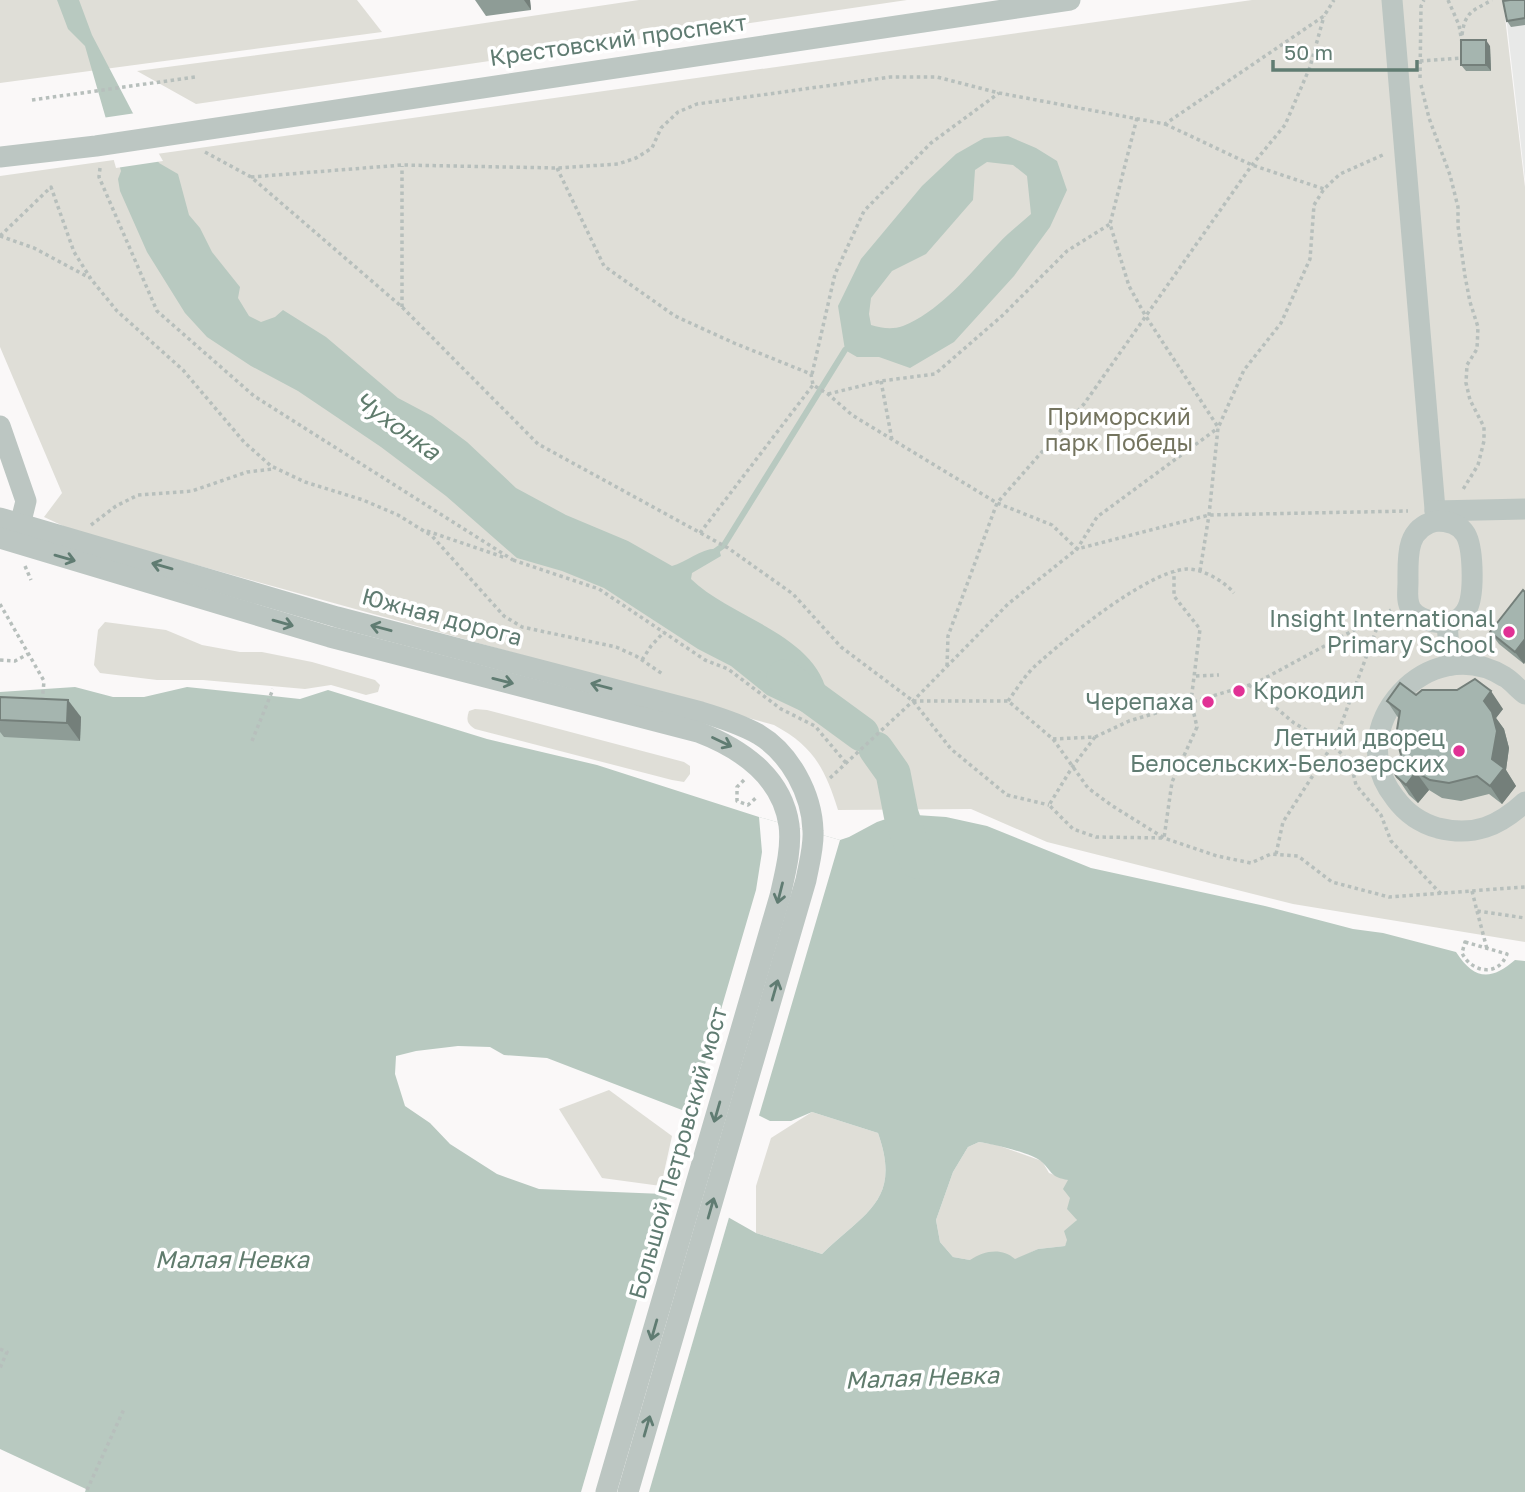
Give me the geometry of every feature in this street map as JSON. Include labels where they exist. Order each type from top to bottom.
[{"type":"street","name":"Крестовский проспект","points":[[0,157],[96,146],[1070,0]]},
{"type":"street","points":[[1392,0],[1438,514]]},
{"type":"street","points":[[0,426],[26,501],[12,535]]},
{"type":"street","points":[[1438,514],[1463,530],[1471,545],[1473,591],[1469,607],[1456,620],[1447,622],[1426,620],[1411,610],[1408,601],[1408,554],[1410,542],[1420,527],[1438,514],[1525,509]]},
{"type":"street","name":"Южная дорога","points":[[0,518],[12,535],[330,636],[698,732],[726,743],[748,757],[764,773],[784,807],[789,826]]},
{"type":"street","name":"Южная дорога","points":[[12,535],[60,536],[337,617],[734,723],[760,736],[781,753],[794,771],[811,814],[813,833]]},
{"type":"street","points":[[1447,622],[1450,666]]},
{"type":"street","points":[[1525,694],[1504,676],[1482,679],[1478,666],[1450,666],[1427,682],[1402,689],[1386,711],[1378,737],[1379,764],[1388,789],[1405,811],[1427,825],[1454,832],[1482,830],[1507,818],[1525,802]]},
{"type":"street","name":"Большой Петровский мост","points":[[606,1492],[780,896],[788,852],[789,826]]},
{"type":"street","name":"Большой Петровский мост","points":[[628,1492],[801,902],[813,833]]},
{"type":"path","points":[[947,666],[948,636],[997,503],[1084,404],[1252,165],[1285,125],[1310,68],[1324,16],[1334,0]]},
{"type":"path","points":[[1077,549],[1209,515],[1438,514],[1460,494],[1478,465],[1485,441],[1485,427],[1470,400],[1466,383],[1467,365],[1477,349],[1478,327],[1465,276],[1458,207],[1420,82],[1421,6],[1424,0]]},
{"type":"path","points":[[1448,0],[1462,46]]},
{"type":"path","points":[[1461,37],[1470,12],[1492,0]]},
{"type":"path","points":[[1164,124],[1324,16]]},
{"type":"path","points":[[1397,62],[1464,60],[1463,56]]},
{"type":"path","points":[[32,100],[195,77]]},
{"type":"path","points":[[251,177],[402,165],[556,168],[618,163],[636,158],[652,148],[661,128],[678,112],[697,104],[890,77],[937,77],[999,93],[1164,124],[1252,165],[1324,189]]},
{"type":"path","points":[[999,93],[931,143],[864,211],[835,274],[811,374],[815,386],[852,415],[997,503],[1052,526],[1077,549]]},
{"type":"path","points":[[1137,118],[1110,224],[1129,286],[1218,428]]},
{"type":"path","points":[[1200,571],[1218,428],[1244,370],[1281,323],[1310,259],[1314,205],[1324,189],[1340,174],[1378,155],[1404,151]]},
{"type":"path","points":[[197,153],[206,152],[251,177],[401,307],[538,444],[719,542],[793,594],[841,647],[913,701],[951,749],[1007,795],[1049,805],[1073,829],[1096,837],[1164,838]]},
{"type":"path","points":[[401,307],[402,165]]},
{"type":"path","points":[[100,168],[99,177],[157,311],[254,396],[513,560]]},
{"type":"path","points":[[556,168],[604,266],[675,316],[811,374]]},
{"type":"path","points":[[91,279],[34,248],[0,236],[51,187],[74,252],[91,279],[117,311],[183,370],[244,442],[276,469],[304,482],[398,514],[432,536],[504,616],[522,627],[616,647],[664,675]]},
{"type":"path","points":[[828,394],[880,381],[935,374],[1003,315],[1068,251],[1110,224]]},
{"type":"path","points":[[880,381],[892,440]]},
{"type":"path","points":[[700,533],[815,386]]},
{"type":"path","points":[[830,778],[913,701],[1008,604],[1077,549],[1097,517],[1218,428]]},
{"type":"path","points":[[60,536],[95,524],[116,506],[138,495],[192,491],[247,472],[276,469]]},
{"type":"path","points":[[421,529],[599,589],[705,660],[728,669],[781,709],[816,726],[846,763]]},
{"type":"path","points":[[1007,701],[1032,669],[1082,628],[1146,583],[1188,569],[1200,571],[1228,586],[1234,593]]},
{"type":"path","points":[[1164,838],[1172,782],[1197,727],[1191,701],[1200,629],[1174,596],[1174,572]]},
{"type":"path","points":[[1053,739],[1096,737],[1129,721],[1249,685],[1408,601]]},
{"type":"path","points":[[0,604],[44,681],[42,704]]},
{"type":"path","points":[[1276,854],[1283,822],[1332,745],[1382,615]]},
{"type":"path","points":[[642,660],[664,632]]},
{"type":"path","points":[[0,660],[15,661],[28,654]]},
{"type":"path","points":[[1196,676],[1219,675]]},
{"type":"path","points":[[1249,685],[1294,723],[1332,745],[1352,768],[1356,785],[1381,815],[1391,841],[1441,894]]},
{"type":"path","points":[[252,741],[273,689]]},
{"type":"path","points":[[913,701],[1007,701],[1053,739],[1088,788],[1111,806],[1164,838],[1240,862],[1251,863],[1276,854],[1298,856],[1332,882],[1389,897],[1525,887]]},
{"type":"path","points":[[1049,805],[1073,766],[1096,737]]},
{"type":"path","points":[[740,784],[737,788],[737,801],[748,804],[757,797]]},
{"type":"path","points":[[1472,891],[1486,949]]},
{"type":"path","points":[[1477,911],[1525,918]]},
{"type":"path","points":[[1465,942],[1486,949],[1507,954],[1503,964],[1488,970],[1471,965],[1462,953],[1465,942]]},
{"type":"path","points":[[0,1349],[7,1352],[0,1368]]},
{"type":"path","points":[[87,1490],[124,1409]]},
{"type":"shaded area","points":[[1525,4],[1525,180],[1505,7]]},
{"type":"green space","points":[[0,0],[357,0],[382,32],[0,83]]},
{"type":"green space","points":[[639,0],[907,0],[196,104],[137,71],[385,38]]},
{"type":"green space","name":"Приморский парк Победы","points":[[1252,0],[1503,0],[1525,187],[1525,942],[1293,904],[1047,842],[971,809],[838,810],[828,782],[816,760],[799,741],[774,725],[74,531],[44,517],[62,493],[0,347],[0,176]]},
{"type":"green space","points":[[105,622],[166,630],[202,645],[240,652],[262,652],[312,662],[375,680],[380,685],[378,692],[366,695],[331,685],[305,689],[203,680],[157,680],[100,673],[94,665],[98,630]]},
{"type":"green space","points":[[475,709],[684,762],[690,766],[690,774],[684,782],[672,780],[475,729],[467,719],[469,711]]},
{"type":"green space","points":[[609,1090],[672,1136],[661,1186],[602,1178],[559,1109]]},
{"type":"green space","points":[[812,1112],[878,1133],[884,1156],[885,1175],[882,1190],[875,1203],[822,1254],[756,1233],[756,1186],[771,1138]]},
{"type":"green space","points":[[979,1142],[997,1145],[1042,1161],[1049,1173],[1069,1180],[1070,1198],[1077,1220],[1065,1246],[1038,1249],[1015,1260],[970,1260],[953,1257],[940,1242],[936,1220],[953,1172],[968,1147]]},
{"type":"water","points":[[57,0],[79,0],[92,35],[159,163],[178,174],[189,215],[200,228],[212,252],[240,287],[238,298],[249,316],[261,322],[275,317],[283,310],[326,337],[398,398],[432,416],[467,442],[516,488],[566,515],[628,541],[672,566],[701,552],[719,549],[721,556],[692,573],[691,579],[708,593],[791,643],[808,658],[821,676],[828,698],[824,705],[803,712],[767,695],[731,666],[698,649],[604,588],[562,571],[517,558],[446,496],[381,447],[298,391],[251,366],[207,337],[185,313],[147,252],[120,191],[118,179],[121,171],[85,46],[68,29]]},
{"type":"water","points":[[1008,136],[1057,161],[1067,190],[1050,227],[1014,276],[954,342],[910,368],[879,357],[857,357],[845,350],[838,306],[861,259],[922,186],[956,154],[984,138]],"holes":[[[987,162],[1013,165],[1027,176],[1031,214],[1002,240],[955,290],[930,311],[899,327],[871,325],[871,298],[892,271],[926,254],[973,200],[975,170]]]},
{"type":"water","name":"Малая Невка","points":[[75,687],[113,697],[144,697],[187,687],[300,699],[328,690],[487,739],[597,765],[840,840],[901,814],[946,817],[987,826],[1091,868],[1265,906],[1353,929],[1383,933],[1456,952],[1469,968],[1483,974],[1498,972],[1515,960],[1525,961],[1525,1492],[85,1492],[86,1489],[0,1449],[0,692]],"holes":[[[458,1046],[490,1047],[504,1055],[547,1058],[682,1110],[732,1102],[770,1121],[791,1121],[812,1112],[878,1133],[884,1156],[885,1175],[882,1190],[865,1215],[822,1254],[756,1233],[689,1195],[539,1189],[497,1174],[450,1144],[430,1123],[405,1106],[395,1074],[396,1056]],[[979,1142],[1030,1155],[1042,1162],[1055,1176],[1068,1180],[1063,1189],[1070,1198],[1067,1209],[1077,1220],[1064,1231],[1067,1240],[1065,1246],[1038,1249],[1015,1259],[1004,1253],[993,1252],[970,1260],[953,1257],[940,1242],[936,1220],[953,1172],[968,1147]]]},
{"type":"pier","points":[[136,113],[163,161],[116,168],[102,118]]},
{"type":"pier","points":[[759,817],[840,840],[758,1119],[731,1105],[691,1112],[756,890],[762,852]]},
{"type":"pier","points":[[669,1191],[689,1192],[730,1214],[649,1492],[581,1492]]},
{"type":"building","points":[[1525,0],[1525,18],[1507,21],[1503,1]]},
{"type":"building","points":[[1461,40],[1486,40],[1486,65],[1461,65]]},
{"type":"building","points":[[1523,590],[1525,639],[1515,652],[1490,632]]},
{"type":"building","name":"Летний дворец Белосельских-Белозерских","points":[[1475,679],[1491,691],[1484,701],[1492,712],[1497,731],[1492,759],[1504,768],[1490,786],[1477,776],[1449,783],[1430,780],[1416,772],[1406,785],[1391,768],[1401,755],[1396,736],[1400,711],[1387,701],[1400,683],[1416,695],[1422,690],[1457,690]]},
{"type":"building","points":[[0,697],[68,700],[67,723],[0,720]]},
{"type":"waterway","points":[[713,553],[724,545],[845,350]]},
{"type":"waterway","name":"Чухонка","points":[[784,677],[862,734]]},
{"type":"waterway","name":"Чухонка","points":[[876,749],[893,773],[901,814],[917,861]]},
{"type":"place","name":"Insight International Primary School","points":[[1509,632]]},
{"type":"place","name":"Крокодил","points":[[1239,691]]},
{"type":"place","name":"Черепаха","points":[[1208,702]]},
{"type":"place","name":"Летний дворец Белосельских-Белозерских","points":[[1459,751]]}]
